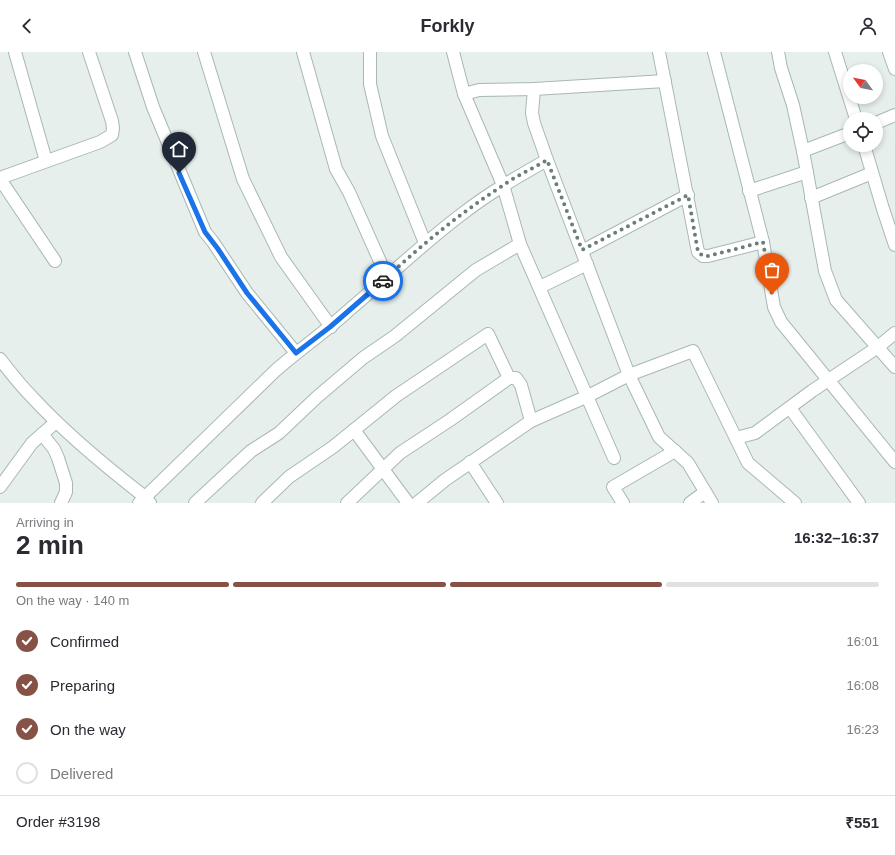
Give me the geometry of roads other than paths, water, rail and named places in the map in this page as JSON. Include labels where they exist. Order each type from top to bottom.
[{"type":"street","points":[[14,52],[46,162]]},
{"type":"street","points":[[55,261],[0,179],[100,142],[112,134],[112,121],[89,52]]},
{"type":"street","points":[[135,52],[153,108],[205,232],[247,293],[296,353]]},
{"type":"street","points":[[204,52],[243,179],[281,257],[330,327]]},
{"type":"street","points":[[304,52],[336,169],[349,192],[387,277]]},
{"type":"street","points":[[370,52],[370,84],[382,136],[425,242]]},
{"type":"street","points":[[453,52],[464,94],[503,185],[520,244],[614,458]]},
{"type":"street","points":[[658,52],[688,195],[698,252],[703,256],[708,256],[763,242]]},
{"type":"street","points":[[714,52],[763,242],[774,308],[781,322],[895,462]]},
{"type":"street","points":[[778,52],[781,68],[793,105],[803,151],[825,271],[836,300],[895,367]]},
{"type":"street","points":[[834,52],[854,112]]},
{"type":"street","points":[[889,52],[895,69]]},
{"type":"street","points":[[464,94],[479,90],[534,89],[665,81]]},
{"type":"street","points":[[534,89],[532,113],[534,122],[629,375],[659,437],[688,463],[712,503]]},
{"type":"street","points":[[883,120],[895,116]]},
{"type":"street","points":[[803,151],[843,136]]},
{"type":"street","points":[[866,152],[895,245]]},
{"type":"street","points":[[0,359],[32,397],[56,422],[145,501],[296,353],[330,327],[425,242],[462,213],[503,185],[547,160]]},
{"type":"street","points":[[749,191],[807,172]]},
{"type":"street","points":[[811,198],[872,173]]},
{"type":"street","points":[[582,250],[688,195]]},
{"type":"street","points":[[195,503],[251,452],[280,433],[318,397],[363,358],[395,336],[476,270],[520,244]]},
{"type":"street","points":[[540,287],[587,264]]},
{"type":"street","points":[[736,438],[755,433],[878,347],[895,333]]},
{"type":"street","points":[[262,503],[289,477],[333,448],[396,396],[488,334],[509,378]]},
{"type":"street","points":[[417,503],[470,462],[531,421],[588,396],[629,375],[693,351],[748,463],[795,503]]},
{"type":"street","points":[[347,503],[400,453],[509,378],[516,378],[521,385],[531,421]]},
{"type":"street","points":[[790,408],[859,503]]},
{"type":"street","points":[[0,486],[32,443],[56,422]]},
{"type":"street","points":[[354,430],[408,503]]},
{"type":"street","points":[[42,434],[54,449],[64,477],[66,492],[61,503]]},
{"type":"street","points":[[623,503],[613,487],[675,451]]},
{"type":"street","points":[[470,462],[497,503]]},
{"type":"street","points":[[690,503],[705,492]]}]
